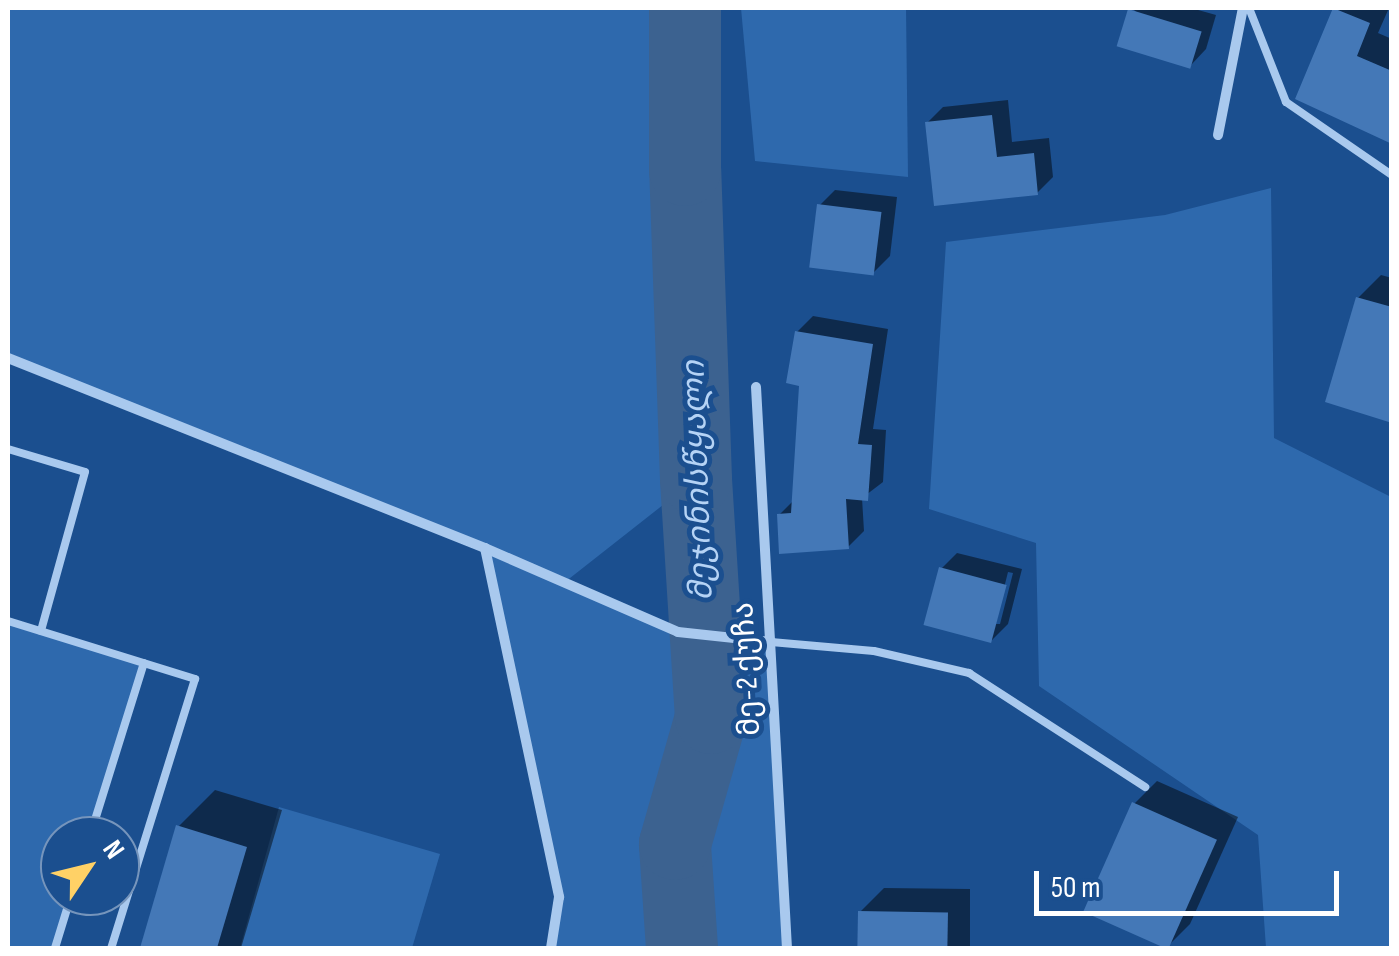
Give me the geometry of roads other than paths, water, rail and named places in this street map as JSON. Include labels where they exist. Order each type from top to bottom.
[{"type":"street","points":[[1218,135],[1246,8]]},
{"type":"street","points":[[8,358],[485,548],[678,632],[770,642]]},
{"type":"street","name":"მე-2 ქუჩა","points":[[756,387],[787,948]]},
{"type":"street","points":[[485,548],[559,897],[551,948]]},
{"type":"lane","points":[[1246,8],[1286,102],[1392,175]]},
{"type":"lane","points":[[8,449],[85,472],[41,631]]},
{"type":"lane","points":[[8,622],[195,679],[111,948]]},
{"type":"lane","points":[[770,642],[874,650],[969,673],[1145,787]]},
{"type":"lane","points":[[96,816],[144,663]]},
{"type":"lane","points":[[55,948],[65,916]]},
{"type":"waterway","name":"მეჯინისწყალი","points":[[682,948],[675,844],[711,718],[696,479],[685,170],[685,8]]}]
